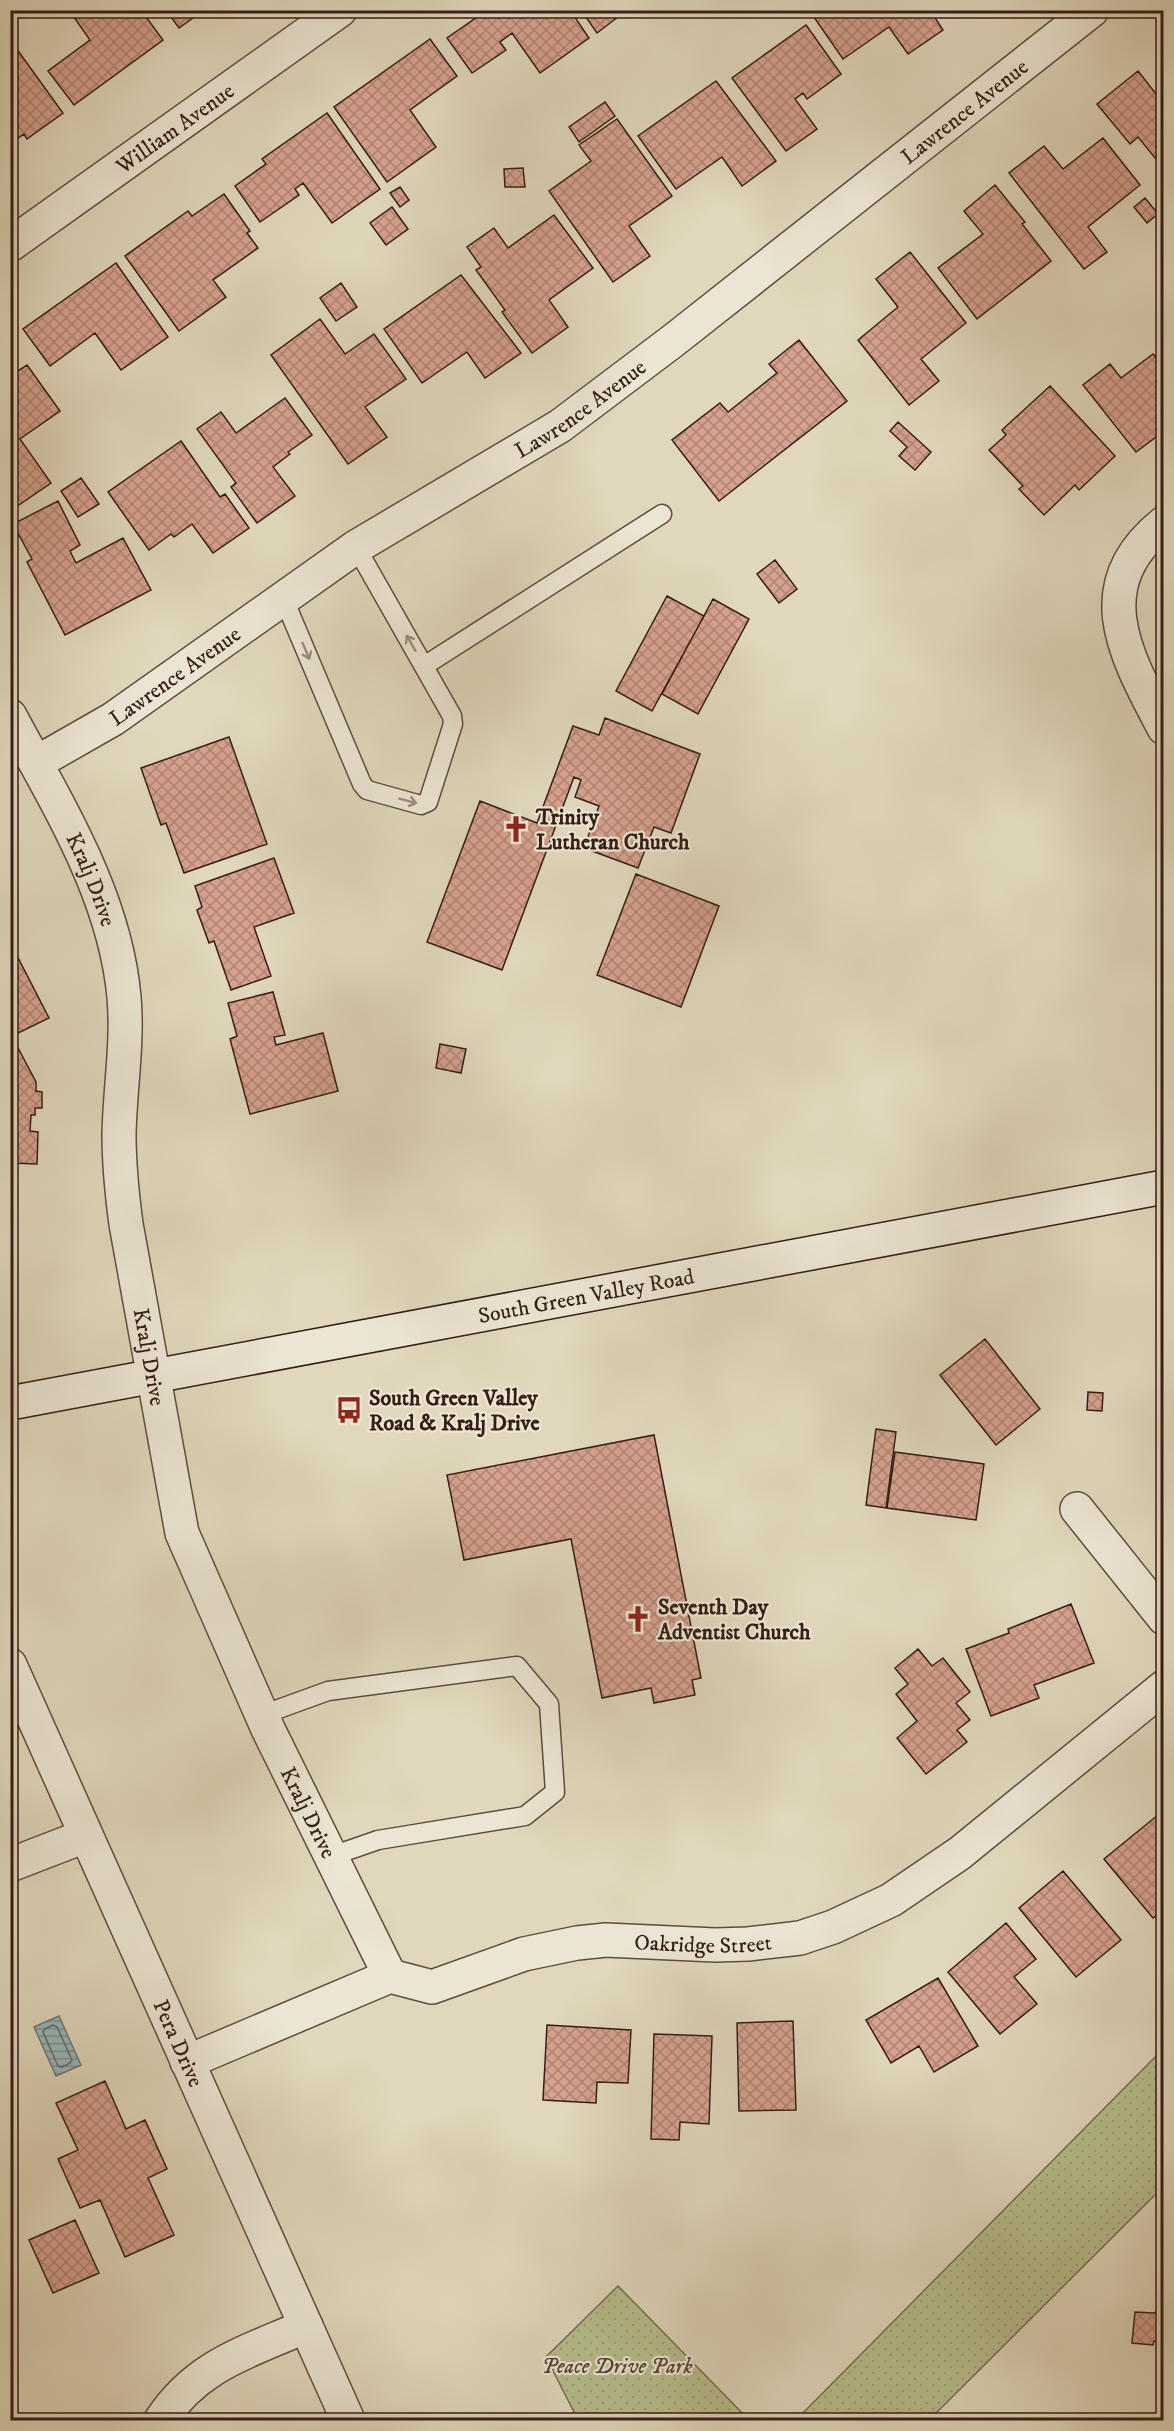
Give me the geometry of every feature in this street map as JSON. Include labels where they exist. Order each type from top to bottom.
[{"type":"street","name":"William Avenue","points":[[10,245],[340,10]]},
{"type":"street","name":"Lawrence Avenue","points":[[36,764],[113,719],[283,597],[356,548],[524,450],[596,401],[1092,10]]},
{"type":"street","points":[[1164,523],[1134,552],[1124,572],[1118,595],[1119,619],[1126,650],[1164,728]]},
{"type":"street","name":"Kralj Drive","points":[[10,716],[95,884],[110,921],[118,954],[124,996],[126,1041],[119,1133],[120,1173],[126,1224],[182,1533],[262,1715],[390,1976]]},
{"type":"street","name":"South Green Valley Road","points":[[10,1403],[1164,1187]]},
{"type":"street","points":[[1077,1509],[1164,1618]]},
{"type":"street","name":"Pera Drive","points":[[10,1665],[348,2421]]},
{"type":"street","name":"Oakridge Street","points":[[390,1976],[432,1987],[524,1954],[577,1943],[606,1940],[715,1945],[748,1944],[800,1938],[833,1927],[891,1900],[960,1853],[1164,1687]]},
{"type":"street","points":[[10,1865],[85,1836]]},
{"type":"street","points":[[187,2062],[390,1976]]},
{"type":"street","points":[[161,2421],[185,2389],[201,2376],[221,2364],[306,2326]]},
{"type":"lane","points":[[424,666],[662,514]]},
{"type":"lane","points":[[283,597],[362,784],[367,790],[421,805],[428,802],[453,724],[452,716],[356,548]]},
{"type":"lane","points":[[262,1715],[328,1691],[517,1666],[549,1704],[555,1792],[525,1816],[378,1840],[332,1856]]},
{"type":"green space","points":[[1163,2049],[1163,2187],[929,2420],[796,2420]]},
{"type":"green space","name":"Peace Drive Park","points":[[618,2286],[749,2420],[578,2420],[546,2357]]},
{"type":"water","points":[[59,2016],[81,2065],[56,2076],[34,2027]]},
{"type":"building","points":[[69,10],[141,10],[163,40],[74,105],[48,71],[90,40]]},
{"type":"building","points":[[166,10],[204,10],[179,28]]},
{"type":"building","points":[[477,10],[570,10],[589,38],[540,73],[512,33],[500,42],[506,50],[472,73],[447,38],[480,15]]},
{"type":"building","points":[[581,10],[627,10],[597,33]]},
{"type":"building","points":[[809,10],[930,10],[943,30],[908,54],[889,27],[843,59]]},
{"type":"building","points":[[806,25],[841,74],[807,99],[803,93],[795,99],[817,129],[786,151],[732,78]]},
{"type":"building","points":[[430,39],[457,76],[410,110],[436,147],[387,182],[334,107]]},
{"type":"building","points":[[16,48],[63,113],[27,139],[24,134],[10,144],[10,52]]},
{"type":"building","points":[[1138,71],[1160,99],[1164,96],[1164,169],[1138,137],[1130,144],[1097,104]]},
{"type":"building","points":[[716,81],[776,161],[742,186],[722,157],[676,189],[638,136]]},
{"type":"building","points":[[605,102],[615,116],[579,142],[569,127]]},
{"type":"building","points":[[327,113],[380,189],[332,223],[303,183],[295,189],[299,195],[260,222],[235,186],[266,164],[262,159]]},
{"type":"building","points":[[617,119],[672,196],[629,226],[650,256],[613,282],[549,191],[591,161],[579,145]]},
{"type":"building","points":[[1103,138],[1140,185],[1088,227],[1107,252],[1084,269],[1009,173],[1044,146],[1063,169]]},
{"type":"building","points":[[523,168],[525,187],[505,187],[504,169]]},
{"type":"building","points":[[995,185],[1025,222],[1022,224],[1051,261],[977,319],[938,268],[983,234],[964,211]]},
{"type":"building","points":[[400,187],[409,200],[400,207],[390,193]]},
{"type":"building","points":[[224,194],[250,231],[247,233],[258,248],[213,280],[226,297],[179,331],[125,256],[188,211],[192,216]]},
{"type":"building","points":[[1145,198],[1158,214],[1147,223],[1134,207]]},
{"type":"building","points":[[392,207],[408,229],[386,245],[370,223]]},
{"type":"building","points":[[554,215],[593,268],[549,300],[568,327],[532,353],[502,312],[505,310],[476,270],[481,267],[467,247],[494,228],[508,248]]},
{"type":"building","points":[[910,252],[966,323],[921,359],[939,381],[909,405],[858,340],[898,307],[876,279]]},
{"type":"building","points":[[116,263],[168,337],[121,370],[95,333],[50,366],[23,329]]},
{"type":"building","points":[[461,275],[521,353],[485,378],[467,352],[422,383],[384,329]]},
{"type":"building","points":[[341,283],[357,307],[336,321],[320,298]]},
{"type":"building","points":[[320,319],[345,354],[374,334],[406,379],[365,407],[387,437],[348,464],[271,355]]},
{"type":"building","points":[[799,340],[847,401],[719,501],[672,440],[720,403],[728,412],[777,373],[769,364]]},
{"type":"building","points":[[1153,354],[1164,367],[1164,431],[1136,452],[1083,385],[1110,364],[1121,378]]},
{"type":"building","points":[[27,365],[60,411],[20,439],[51,483],[16,507],[10,500],[10,376]]},
{"type":"building","points":[[1050,386],[1115,456],[1079,490],[1075,485],[1044,515],[1019,489],[1023,486],[989,450],[1006,435],[1002,430]]},
{"type":"building","points":[[285,398],[312,435],[288,452],[290,454],[273,467],[295,496],[257,523],[231,487],[236,483],[197,429],[221,412],[236,433]]},
{"type":"building","points":[[898,422],[931,452],[915,470],[899,456],[907,447],[890,431]]},
{"type":"building","points":[[181,441],[220,497],[225,494],[249,528],[213,553],[192,524],[174,537],[171,534],[149,550],[108,492]]},
{"type":"building","points":[[81,478],[99,504],[78,517],[61,491]]},
{"type":"building","points":[[58,501],[80,545],[70,551],[76,563],[123,538],[151,590],[65,635],[27,562],[32,559],[13,524]]},
{"type":"building","points":[[775,560],[797,589],[779,603],[757,574]]},
{"type":"building","points":[[667,596],[704,616],[652,711],[616,691]]},
{"type":"building","points":[[713,599],[749,619],[698,714],[662,694]]},
{"type":"building","points":[[605,718],[700,754],[671,833],[654,827],[638,868],[584,848],[599,806],[575,797],[581,780],[574,777],[502,970],[427,942],[480,801],[537,823],[573,726],[599,735]]},
{"type":"building","points":[[229,737],[267,844],[184,873],[166,823],[161,825],[141,768]]},
{"type":"building","points":[[274,858],[294,913],[254,927],[271,976],[231,990],[214,941],[209,943],[197,910],[202,907],[195,886]]},
{"type":"building","points":[[636,874],[719,906],[681,1007],[597,975]]},
{"type":"building","points":[[10,942],[49,1018],[10,1037]]},
{"type":"building","points":[[273,992],[285,1035],[274,1037],[276,1045],[323,1033],[338,1091],[250,1114],[230,1039],[237,1036],[228,1003]]},
{"type":"building","points":[[440,1044],[466,1049],[461,1073],[436,1068]]},
{"type":"building","points":[[17,1046],[36,1082],[36,1091],[42,1092],[42,1108],[35,1108],[35,1115],[31,1115],[30,1131],[38,1132],[37,1164],[10,1163],[10,1049]]},
{"type":"building","points":[[985,1339],[1040,1409],[996,1445],[940,1375]]},
{"type":"building","points":[[1088,1392],[1103,1393],[1102,1411],[1087,1410]]},
{"type":"building","points":[[876,1429],[896,1432],[886,1508],[866,1505]]},
{"type":"building","name":"Seventh Day Adventist Church","points":[[654,1435],[701,1678],[692,1680],[695,1695],[654,1703],[651,1688],[602,1698],[571,1539],[464,1560],[447,1475]]},
{"type":"building","points":[[895,1452],[984,1464],[976,1520],[887,1508]]},
{"type":"building","points":[[1071,1604],[1094,1663],[1034,1685],[1039,1698],[991,1716],[966,1649],[1009,1633],[1008,1629]]},
{"type":"building","points":[[918,1649],[932,1666],[943,1658],[970,1692],[956,1703],[970,1720],[957,1730],[967,1742],[926,1774],[897,1738],[917,1721],[896,1694],[908,1684],[895,1668]]},
{"type":"building","points":[[1164,1810],[1164,1910],[1153,1918],[1104,1859]]},
{"type":"building","points":[[1063,1871],[1121,1940],[1076,1977],[1019,1908]]},
{"type":"building","points":[[1006,1923],[1036,1959],[1014,1977],[1037,2004],[1000,2034],[948,1972]]},
{"type":"building","points":[[938,1978],[978,2046],[934,2072],[919,2046],[891,2063],[866,2020]]},
{"type":"building","points":[[793,2021],[796,2110],[739,2111],[737,2023]]},
{"type":"building","points":[[547,2025],[631,2030],[628,2083],[597,2082],[596,2103],[543,2100]]},
{"type":"building","points":[[654,2034],[712,2036],[709,2124],[680,2122],[679,2140],[651,2139]]},
{"type":"building","points":[[105,2081],[126,2129],[145,2120],[167,2169],[148,2178],[174,2235],[125,2257],[100,2200],[80,2208],[58,2159],[78,2150],[56,2103]]},
{"type":"building","points":[[75,2220],[99,2273],[53,2293],[29,2240]]},
{"type":"building","points":[[1164,2308],[1164,2341],[1154,2341],[1153,2345],[1132,2343],[1135,2312],[1154,2313]]},
{"type":"place","name":"Trinity Lutheran Church","points":[[516,829]]},
{"type":"place","name":"South Green Valley Road & Kralj Drive","points":[[349,1410]]},
{"type":"place","name":"Seventh Day Adventist Church","points":[[638,1619]]}]
